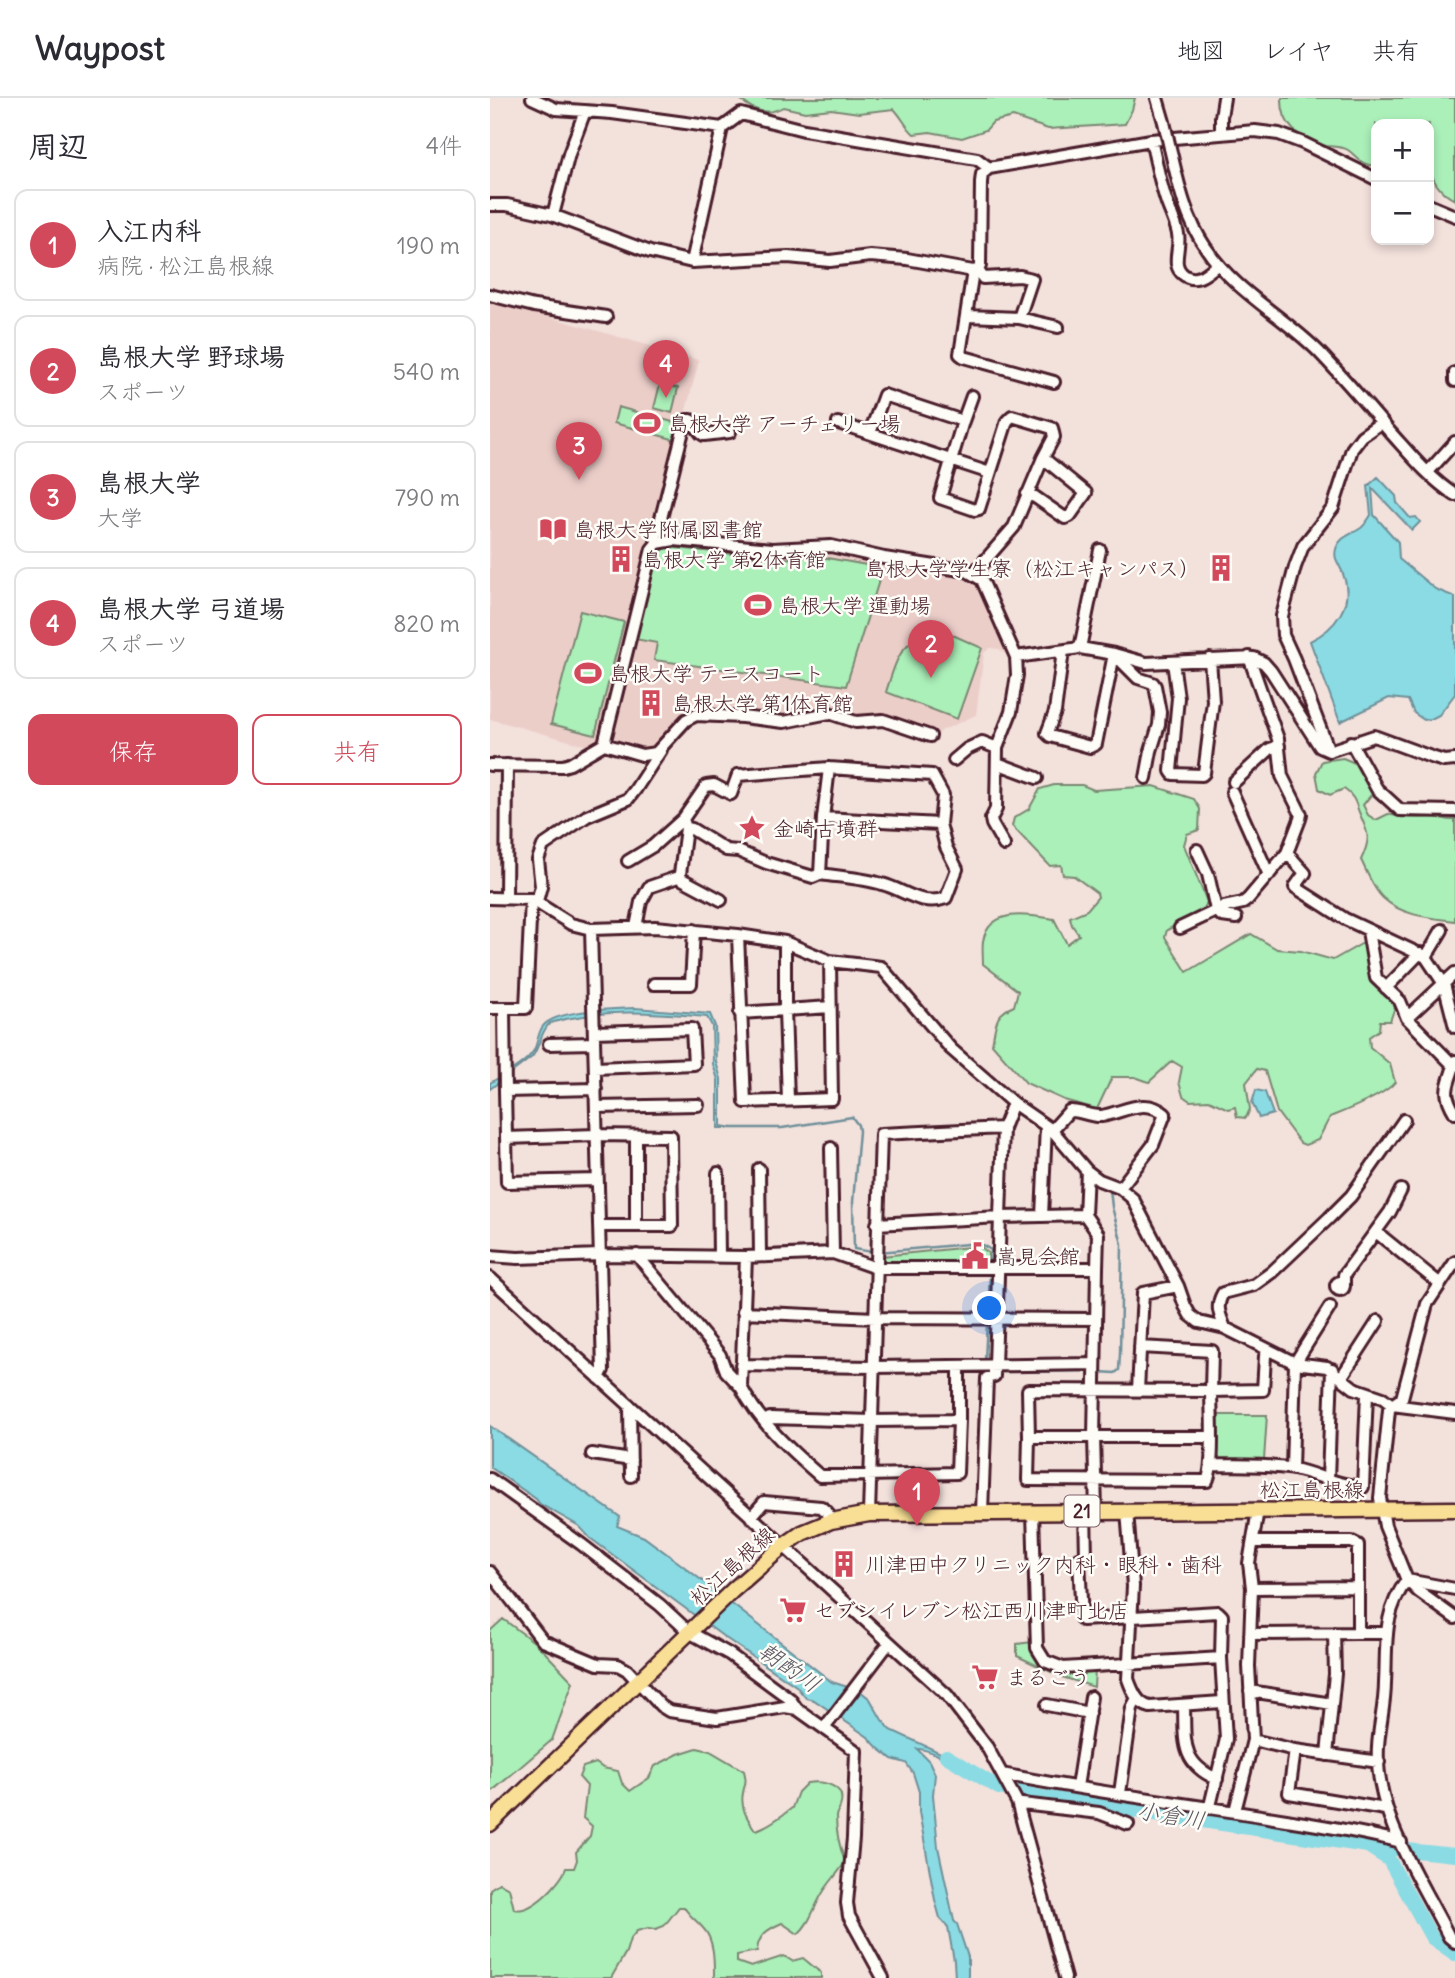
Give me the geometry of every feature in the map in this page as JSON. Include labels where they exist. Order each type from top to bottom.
[{"type":"main road","name":"松江島根線","points":[[490,1824],[733,1590],[782,1547],[802,1533],[831,1521],[869,1514],[1455,1509]]},
{"type":"street","points":[[532,98],[556,109],[722,128]]},
{"type":"street","points":[[1157,98],[1191,221],[1217,265],[1240,288],[1298,332],[1428,472],[1455,495]]},
{"type":"street","points":[[1221,133],[1220,117],[1224,98]]},
{"type":"street","points":[[553,215],[569,154],[586,111]]},
{"type":"street","points":[[692,262],[722,128],[741,114],[804,130],[977,159],[989,168]]},
{"type":"street","points":[[1054,382],[961,356],[976,270],[980,266],[982,174],[989,168],[1151,140],[1255,131],[1279,134],[1303,143],[1371,176]]},
{"type":"street","points":[[1151,140],[1179,237],[1176,260],[1179,270],[1195,279],[1217,265]]},
{"type":"street","points":[[490,205],[507,205],[553,215],[650,252],[692,262],[788,257],[830,261],[870,256],[976,270],[985,278],[1020,276],[1032,279],[1018,318]]},
{"type":"street","points":[[1434,207],[1455,216]]},
{"type":"street","points":[[490,295],[534,306],[606,317]]},
{"type":"street","points":[[967,316],[1018,318],[1058,327]]},
{"type":"street","points":[[1455,373],[1455,381]]},
{"type":"street","points":[[870,433],[884,395],[963,421]]},
{"type":"street","points":[[971,396],[940,498],[979,509],[1010,416],[1052,428],[1054,437],[1042,458],[1014,527],[974,573]]},
{"type":"street","points":[[657,543],[656,538],[686,421],[693,421],[704,435],[730,432]]},
{"type":"street","points":[[838,422],[990,473]]},
{"type":"street","points":[[1329,751],[1283,635],[1282,616],[1303,546],[1333,508],[1352,450],[1362,436],[1382,422]]},
{"type":"street","points":[[1428,472],[1455,442]]},
{"type":"street","points":[[1027,494],[1065,518],[1070,516],[1086,495],[1085,490],[1042,458]]},
{"type":"street","points":[[490,765],[563,766],[604,744],[652,549],[657,543],[674,540],[772,549],[831,546],[974,573],[982,580],[1016,657],[1017,675],[1011,712],[997,747],[996,808],[991,819],[1004,845]]},
{"type":"street","points":[[1080,648],[1100,550]]},
{"type":"street","points":[[1016,657],[1080,648],[1140,662],[1249,657],[1264,663],[1271,671],[1321,747],[1329,751],[1374,736],[1444,761],[1455,760]]},
{"type":"street","points":[[1063,651],[1055,712],[1047,733],[1090,747],[1096,744],[1114,654]]},
{"type":"street","points":[[1114,654],[1121,664],[1138,678],[1155,686],[1160,712],[1159,725],[1150,751],[1146,778]]},
{"type":"street","points":[[1180,928],[1216,910],[1243,903],[1287,853],[1301,814],[1282,776],[1279,746],[1249,657]]},
{"type":"street","points":[[1173,662],[1178,698],[1171,771],[1173,774],[1202,775],[1213,701],[1210,659]]},
{"type":"street","points":[[490,1008],[526,1007],[534,900],[541,880],[538,860],[543,846],[586,816],[628,799],[661,750],[686,720],[696,715],[784,722],[829,713],[856,722],[883,720],[930,736]]},
{"type":"street","points":[[954,760],[967,749],[982,742],[997,747]]},
{"type":"street","points":[[1351,742],[1377,789],[1400,810],[1454,811]]},
{"type":"street","points":[[604,744],[642,755],[661,750]]},
{"type":"street","points":[[1269,875],[1233,787],[1270,750],[1279,746]]},
{"type":"street","points":[[997,763],[1037,778]]},
{"type":"street","points":[[506,898],[507,765]]},
{"type":"street","points":[[820,874],[829,768]]},
{"type":"street","points":[[628,861],[684,824],[706,786],[714,785],[731,794],[738,775],[829,768],[933,775],[943,795],[940,824],[946,847],[957,869],[946,898],[936,902],[919,900],[882,884],[820,874],[813,877],[766,863],[738,851],[726,850],[684,824]]},
{"type":"street","points":[[823,818],[940,824]]},
{"type":"street","points":[[678,877],[682,866],[684,824]]},
{"type":"street","points":[[1198,850],[1208,874],[1216,910],[1222,916],[1236,918]]},
{"type":"street","points":[[1287,853],[1306,873],[1295,887],[1368,931],[1423,955],[1444,984],[1455,1027]]},
{"type":"street","points":[[636,927],[641,902],[649,887],[678,877],[722,900]]},
{"type":"street","points":[[490,898],[534,900],[563,919],[591,929],[636,927],[738,935],[785,942],[830,961],[881,967],[951,1049],[1013,1104],[1049,1128],[1087,1171],[1099,1180],[1120,1188],[1137,1205],[1190,1315],[1199,1322],[1225,1328],[1295,1363],[1332,1369],[1354,1388],[1383,1398],[1392,1405],[1455,1413]]},
{"type":"street","points":[[591,929],[603,1370],[599,1378]]},
{"type":"street","points":[[654,984],[691,984],[694,930]]},
{"type":"street","points":[[1386,988],[1423,955],[1442,930]]},
{"type":"street","points":[[1368,931],[1374,974],[1400,1002],[1407,1018],[1455,1064],[1446,1086],[1447,1100],[1455,1113]]},
{"type":"street","points":[[738,935],[745,1102],[832,1099],[830,961]]},
{"type":"street","points":[[785,942],[788,1100]]},
{"type":"street","points":[[1407,1018],[1455,973]]},
{"type":"street","points":[[740,1013],[830,1007]]},
{"type":"street","points":[[504,1008],[507,1182],[597,1180]]},
{"type":"street","points":[[549,1044],[692,1029],[694,1064],[595,1068]]},
{"type":"street","points":[[505,1085],[596,1089]]},
{"type":"street","points":[[982,1512],[987,1378],[991,1367],[992,1268],[1000,1217],[1003,1128],[1013,1104]]},
{"type":"street","points":[[596,1107],[698,1105]]},
{"type":"street","points":[[1042,1216],[1049,1128],[1072,1110],[1101,1116],[1149,1105],[1165,1114],[1153,1145],[1120,1188]]},
{"type":"street","points":[[1225,1328],[1218,1310],[1223,1293],[1254,1285],[1272,1272],[1351,1196],[1404,1120]]},
{"type":"street","points":[[869,1514],[881,1134],[1003,1128]]},
{"type":"street","points":[[636,1136],[636,1226]]},
{"type":"street","points":[[506,1138],[671,1136],[672,1226],[599,1226]]},
{"type":"street","points":[[831,1148],[833,1253]]},
{"type":"street","points":[[759,1169],[761,1256]]},
{"type":"street","points":[[1087,1171],[1085,1215],[1098,1234],[1094,1481],[1086,1556],[1079,1559],[1082,1620],[1218,1612],[1222,1616],[1222,1702],[1226,1739],[1210,1807]]},
{"type":"street","points":[[718,1173],[719,1256]]},
{"type":"street","points":[[1344,1286],[1344,1275],[1390,1212],[1401,1190]]},
{"type":"street","points":[[877,1224],[1085,1215]]},
{"type":"street","points":[[1376,1232],[1439,1283]]},
{"type":"street","points":[[490,1256],[746,1257],[833,1253],[992,1268],[1097,1268]]},
{"type":"street","points":[[637,1255],[720,1355],[726,1371],[741,1387],[764,1421],[793,1453],[820,1476],[957,1473],[959,1366]]},
{"type":"street","points":[[741,1387],[746,1257]]},
{"type":"street","points":[[1455,1262],[1439,1283],[1424,1312],[1402,1398],[1392,1405],[1388,1414],[1381,1509],[1407,1580],[1426,1598],[1455,1618]]},
{"type":"street","points":[[490,1278],[947,1695],[987,1747],[1019,1803],[1065,1978]]},
{"type":"street","points":[[1138,1390],[1143,1293],[1178,1286]]},
{"type":"street","points":[[1292,1469],[1295,1363],[1330,1307]]},
{"type":"street","points":[[743,1312],[875,1318],[1096,1319]]},
{"type":"street","points":[[1341,1378],[1378,1321]]},
{"type":"street","points":[[1140,1347],[1212,1350],[1211,1391],[1211,1474],[1207,1481],[1028,1480],[1028,1390],[1211,1391],[1264,1390],[1268,1350]]},
{"type":"street","points":[[741,1365],[991,1367],[1095,1364]]},
{"type":"street","points":[[1328,1479],[1332,1369]]},
{"type":"street","points":[[1211,1465],[1292,1469],[1348,1487],[1363,1487],[1367,1394]]},
{"type":"street","points":[[630,1406],[631,1476]]},
{"type":"street","points":[[764,1421],[959,1420]]},
{"type":"street","points":[[1028,1437],[1211,1437]]},
{"type":"street","points":[[592,1454],[631,1460]]},
{"type":"street","points":[[490,1479],[641,1589],[692,1630],[790,1699],[797,1709]]},
{"type":"street","points":[[751,1517],[764,1502],[821,1507],[831,1521]]},
{"type":"street","points":[[1236,1811],[1253,1740],[1250,1691],[1252,1588],[1249,1563],[1258,1510]]},
{"type":"street","points":[[1127,1511],[1133,1616],[1128,1679],[1137,1698],[1144,1706],[1150,1707],[1222,1702]]},
{"type":"street","points":[[1033,1512],[1037,1648],[1045,1661],[1063,1668],[1221,1658]]},
{"type":"street","points":[[1253,1542],[1352,1542],[1358,1545],[1358,1633]]},
{"type":"street","points":[[490,1572],[543,1641],[598,1664],[618,1665],[627,1670],[669,1711],[717,1718],[785,1707],[797,1709],[827,1725],[856,1751],[853,1838],[847,1903],[849,1916],[883,1978]]},
{"type":"street","points":[[1407,1580],[1455,1589]]},
{"type":"street","points":[[1407,1580],[1391,1606],[1387,1633],[1385,1701],[1378,1748],[1385,1810],[1449,1937],[1455,1942]]},
{"type":"street","points":[[1252,1588],[1357,1587]]},
{"type":"street","points":[[1327,1755],[1335,1674],[1334,1633]]},
{"type":"street","points":[[1251,1634],[1387,1633]]},
{"type":"street","points":[[827,1725],[889,1643]]},
{"type":"street","points":[[1250,1691],[1332,1704]]},
{"type":"street","points":[[1077,1787],[1091,1697]]},
{"type":"street","points":[[1121,1793],[1132,1708],[1137,1698]]},
{"type":"street","points":[[1047,1705],[1089,1713]]},
{"type":"street","points":[[1184,1705],[1186,1752],[1203,1773],[1217,1779]]},
{"type":"street","points":[[1253,1740],[1295,1750],[1379,1762]]},
{"type":"street","points":[[1295,1750],[1289,1793],[1385,1810]]},
{"type":"street","points":[[1003,1777],[1121,1793],[1371,1834],[1403,1847]]},
{"type":"street","points":[[1019,1803],[1099,1813],[1128,1824]]},
{"type":"shaded area","points":[[490,300],[699,360],[601,739],[591,747],[490,719]]},
{"type":"shaded area","points":[[671,545],[775,555],[832,552],[968,576],[979,583],[1010,651],[1009,656],[999,649],[990,648],[984,653],[976,715],[941,731],[934,739],[854,717],[789,719],[693,712],[658,747],[643,750],[610,740],[656,552]]},
{"type":"green space","points":[[739,98],[1135,98],[1125,124],[1048,129],[1013,117],[993,122],[986,130],[962,138],[930,132],[914,134],[894,109],[859,113],[831,109],[805,112],[783,107],[765,112],[754,109]]},
{"type":"green space","points":[[1282,98],[1455,98],[1455,200],[1437,186],[1434,179],[1434,119],[1371,119],[1371,165],[1364,163],[1348,150],[1326,146],[1300,136],[1289,124]]},
{"type":"green space","points":[[660,384],[678,388],[672,413],[654,408]]},
{"type":"green space","name":"島根大学 アーチェリー場","points":[[618,407],[680,424],[676,440],[614,423]]},
{"type":"green space","name":"島根大学 運動場","points":[[668,547],[780,559],[816,556],[878,567],[882,571],[846,686],[654,660],[657,643],[635,639],[657,554]]},
{"type":"green space","name":"島根大学 テニスコート","points":[[580,611],[624,622],[595,735],[551,724]]},
{"type":"green space","points":[[939,633],[955,636],[982,648],[957,719],[886,692],[897,660],[908,644],[926,635]]},
{"type":"green space","points":[[1343,758],[1355,763],[1372,794],[1363,805],[1368,815],[1376,820],[1388,814],[1455,820],[1455,921],[1426,917],[1399,909],[1376,890],[1361,860],[1368,835],[1354,799],[1344,789],[1330,795],[1319,789],[1316,773],[1322,761]]},
{"type":"green space","points":[[1054,785],[1082,785],[1094,790],[1154,786],[1194,799],[1200,809],[1199,830],[1187,834],[1184,845],[1207,902],[1203,911],[1167,930],[1165,937],[1187,972],[1251,934],[1277,949],[1301,951],[1333,960],[1363,943],[1372,955],[1370,981],[1381,986],[1395,1007],[1390,1021],[1380,1021],[1379,1030],[1369,1037],[1370,1047],[1390,1064],[1395,1082],[1374,1097],[1330,1117],[1318,1140],[1305,1145],[1300,1143],[1277,1112],[1265,1071],[1257,1069],[1246,1083],[1250,1109],[1246,1118],[1237,1117],[1235,1107],[1228,1109],[1209,1100],[1190,1101],[1183,1096],[1179,1082],[1182,1067],[1172,1061],[1149,1082],[1135,1077],[1112,1077],[1097,1109],[1064,1100],[1026,1083],[992,1044],[997,1021],[1007,1009],[1014,1006],[1018,991],[983,964],[983,941],[993,923],[1002,918],[1022,915],[1054,919],[1067,944],[1079,935],[1070,917],[1087,910],[1098,897],[1097,893],[1074,876],[1063,875],[1061,865],[1050,866],[1012,826],[1014,818],[1029,809],[1040,789]]},
{"type":"green space","points":[[980,1246],[988,1253],[988,1264],[887,1265],[882,1261],[882,1256]]},
{"type":"green space","points":[[1215,1415],[1267,1415],[1264,1460],[1216,1461]]},
{"type":"green space","points":[[503,1619],[538,1645],[573,1682],[552,1740],[490,1793],[490,1631]]},
{"type":"green space","points":[[1032,1642],[1050,1668],[1062,1671],[1095,1669],[1094,1687],[1062,1677],[1017,1656],[1017,1644]]},
{"type":"green space","points":[[697,1748],[710,1751],[744,1771],[746,1780],[742,1803],[755,1830],[792,1808],[798,1792],[807,1783],[826,1784],[840,1793],[836,1823],[845,1862],[822,1894],[806,1925],[798,1934],[782,1923],[765,1933],[759,1941],[757,1951],[737,1955],[737,1962],[751,1967],[784,1956],[792,1961],[803,1958],[821,1973],[821,1978],[714,1978],[710,1939],[684,1907],[679,1907],[664,1926],[637,1931],[630,1939],[611,1978],[490,1978],[490,1889],[499,1883],[509,1888],[514,1909],[529,1907],[544,1896],[566,1868],[574,1868],[576,1852],[590,1836],[592,1826],[583,1818],[587,1786],[579,1777],[583,1767],[596,1763],[603,1768],[618,1771],[622,1783],[630,1791],[649,1778],[655,1766]]},
{"type":"water","points":[[1378,477],[1396,496],[1397,503],[1410,518],[1416,517],[1420,522],[1412,530],[1372,488],[1374,515],[1398,542],[1399,559],[1435,589],[1455,597],[1455,694],[1439,715],[1431,719],[1424,720],[1414,713],[1408,700],[1389,698],[1340,722],[1310,641],[1335,622],[1344,605],[1346,585],[1336,559],[1336,549],[1340,541],[1362,527],[1371,515],[1368,486]]},
{"type":"water","points":[[635,1008],[710,1014],[715,1026],[716,1062],[721,1079],[721,1126],[733,1128],[718,1128],[718,1080],[713,1064],[712,1026],[707,1017],[608,1013],[550,1023],[532,1057],[490,1089],[490,1083],[520,1065],[530,1055],[542,1027],[551,1020],[587,1011]]},
{"type":"water","points":[[1256,1090],[1265,1092],[1273,1114],[1259,1118],[1252,1103]]},
{"type":"water","name":"朝酌川","points":[[490,1426],[620,1517],[617,1526],[644,1537],[832,1682],[860,1691],[870,1699],[891,1730],[958,1761],[966,1770],[934,1753],[917,1749],[929,1761],[935,1774],[933,1795],[938,1847],[954,1921],[968,1957],[968,1978],[955,1978],[948,1927],[940,1918],[935,1900],[919,1812],[919,1792],[913,1773],[906,1763],[892,1759],[868,1737],[814,1700],[806,1698],[796,1686],[724,1637],[590,1538],[579,1526],[540,1504],[490,1467]]},
{"type":"waterway","points":[[729,1128],[782,1128],[852,1117],[859,1131],[853,1202],[854,1249],[872,1252]]},
{"type":"waterway","points":[[1099,1372],[1115,1373],[1119,1370],[1120,1354],[1122,1244],[1110,1189]]},
{"type":"waterway","points":[[879,1252],[979,1243],[991,1250],[990,1266]]},
{"type":"waterway","points":[[988,1315],[990,1273]]},
{"type":"waterway","points":[[985,1360],[987,1322]]},
{"type":"waterway","points":[[997,1372],[1092,1371]]},
{"type":"waterway","name":"小倉川","points":[[946,1756],[999,1788],[1042,1797],[1368,1846],[1455,1855]]},
{"type":"waterway","points":[[1369,1847],[1389,1860],[1432,1938],[1455,1954]]},
{"type":"place","name":"島根大学 弓道場","points":[[666,398]]},
{"type":"place","name":"島根大学 アーチェリー場","points":[[647,423]]},
{"type":"place","name":"島根大学","points":[[579,480]]},
{"type":"place","name":"島根大学附属図書館","points":[[553,529]]},
{"type":"place","name":"島根大学 第2体育館","points":[[621,559]]},
{"type":"place","name":"島根大学学生寮（松江キャンパス）","points":[[1221,568]]},
{"type":"place","name":"島根大学 運動場","points":[[758,605]]},
{"type":"place","name":"島根大学 テニスコート","points":[[588,673]]},
{"type":"place","name":"島根大学 野球場","points":[[931,678]]},
{"type":"place","name":"島根大学 第1体育館","points":[[651,703]]},
{"type":"place","name":"金崎古墳群","points":[[752,828]]},
{"type":"place","name":"嵩見会館","points":[[975,1256]]},
{"type":"place","name":"入江内科","points":[[917,1526]]},
{"type":"place","name":"川津田中クリニック内科・眼科・歯科","points":[[844,1564]]},
{"type":"place","name":"セブンイレブン松江西川津町北店","points":[[793,1610]]},
{"type":"place","name":"まるごう","points":[[985,1677]]}]
